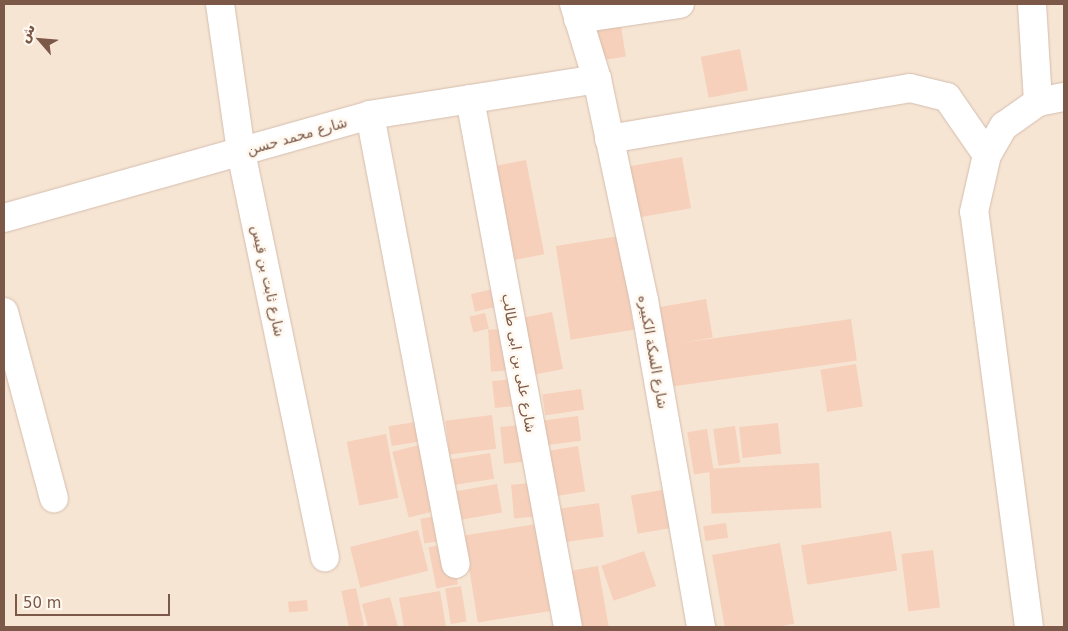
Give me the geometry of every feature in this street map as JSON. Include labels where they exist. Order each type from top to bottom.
[{"type":"street","name":"شارع ثابت بن قيس","points":[[220,4],[241,152],[325,557]]},
{"type":"street","points":[[576,11],[680,4]]},
{"type":"street","points":[[1032,4],[1038,102]]},
{"type":"street","name":"شارع السكة الكبيره","points":[[576,11],[597,79],[644,300],[701,627]]},
{"type":"street","name":"شارع محمد حسن","points":[[4,218],[370,115],[597,79]]},
{"type":"street","points":[[609,139],[910,88],[947,97],[987,155]]},
{"type":"street","points":[[1029,627],[974,212],[987,155],[1004,126],[1038,102],[1064,97]]},
{"type":"street","name":"شارع على بن ابى طالب","points":[[470,99],[568,627]]},
{"type":"street","points":[[370,115],[456,564]]},
{"type":"street","points":[[4,312],[54,498]]},
{"type":"shaded area","points":[[4,4],[1064,4],[1064,627],[4,627]]},
{"type":"building","points":[[620,20],[626,57],[599,61],[593,24]]},
{"type":"building","points":[[740,49],[748,90],[709,98],[701,57]]},
{"type":"building","points":[[682,157],[691,208],[633,218],[624,167]]},
{"type":"building","points":[[526,160],[544,254],[506,262],[488,167]]},
{"type":"building","points":[[619,236],[634,330],[571,340],[556,246]]},
{"type":"building","points":[[506,286],[510,304],[475,312],[471,294]]},
{"type":"building","points":[[706,299],[713,337],[663,346],[656,308]]},
{"type":"building","points":[[552,312],[563,369],[526,376],[515,319]]},
{"type":"building","points":[[485,313],[489,329],[473,332],[469,317]]},
{"type":"building","points":[[851,319],[857,361],[665,388],[659,346]]},
{"type":"building","points":[[513,328],[516,370],[491,372],[488,330]]},
{"type":"building","points":[[856,364],[863,406],[827,412],[820,370]]},
{"type":"building","points":[[523,378],[526,405],[495,408],[492,381]]},
{"type":"building","points":[[581,389],[584,410],[545,415],[542,394]]},
{"type":"building","points":[[492,415],[496,449],[449,454],[445,421]]},
{"type":"building","points":[[578,416],[581,441],[545,445],[542,420]]},
{"type":"building","points":[[434,419],[437,439],[392,446],[389,426]]},
{"type":"building","points":[[778,423],[781,454],[742,458],[739,427]]},
{"type":"building","points":[[529,424],[533,461],[504,464],[500,427]]},
{"type":"building","points":[[735,426],[740,463],[718,466],[713,429]]},
{"type":"building","points":[[707,429],[714,471],[694,475],[687,432]]},
{"type":"building","points":[[386,434],[398,498],[359,505],[347,442]]},
{"type":"building","points":[[435,441],[451,507],[409,518],[392,452]]},
{"type":"building","points":[[578,446],[585,491],[550,497],[542,452]]},
{"type":"building","points":[[490,453],[494,479],[454,485],[450,459]]},
{"type":"building","points":[[819,463],[821,508],[712,514],[709,469]]},
{"type":"building","points":[[542,482],[545,516],[514,519],[511,485]]},
{"type":"building","points":[[497,484],[502,513],[459,520],[454,492]]},
{"type":"building","points":[[690,485],[697,523],[638,534],[631,495]]},
{"type":"building","points":[[599,503],[604,537],[565,542],[560,508]]},
{"type":"building","points":[[450,514],[454,539],[424,543],[420,519]]},
{"type":"building","points":[[543,523],[557,610],[478,622],[464,536]]},
{"type":"building","points":[[726,523],[728,538],[705,541],[703,526]]},
{"type":"building","points":[[418,530],[428,571],[360,588],[350,547]]},
{"type":"building","points":[[891,531],[897,571],[807,585],[801,545]]},
{"type":"building","points":[[450,543],[458,584],[436,588],[428,547]]},
{"type":"building","points":[[780,543],[794,624],[776,627],[725,627],[712,555]]},
{"type":"building","points":[[933,550],[940,608],[908,611],[901,554]]},
{"type":"building","points":[[644,551],[656,586],[613,601],[601,566]]},
{"type":"building","points":[[598,566],[609,627],[578,627],[568,571]]},
{"type":"building","points":[[461,586],[467,622],[451,624],[445,589]]},
{"type":"building","points":[[356,588],[364,625],[349,627],[341,591]]},
{"type":"building","points":[[440,591],[446,627],[404,627],[399,598]]},
{"type":"building","points":[[390,597],[398,627],[368,627],[362,604]]},
{"type":"building","points":[[307,600],[308,611],[289,613],[288,602]]}]
